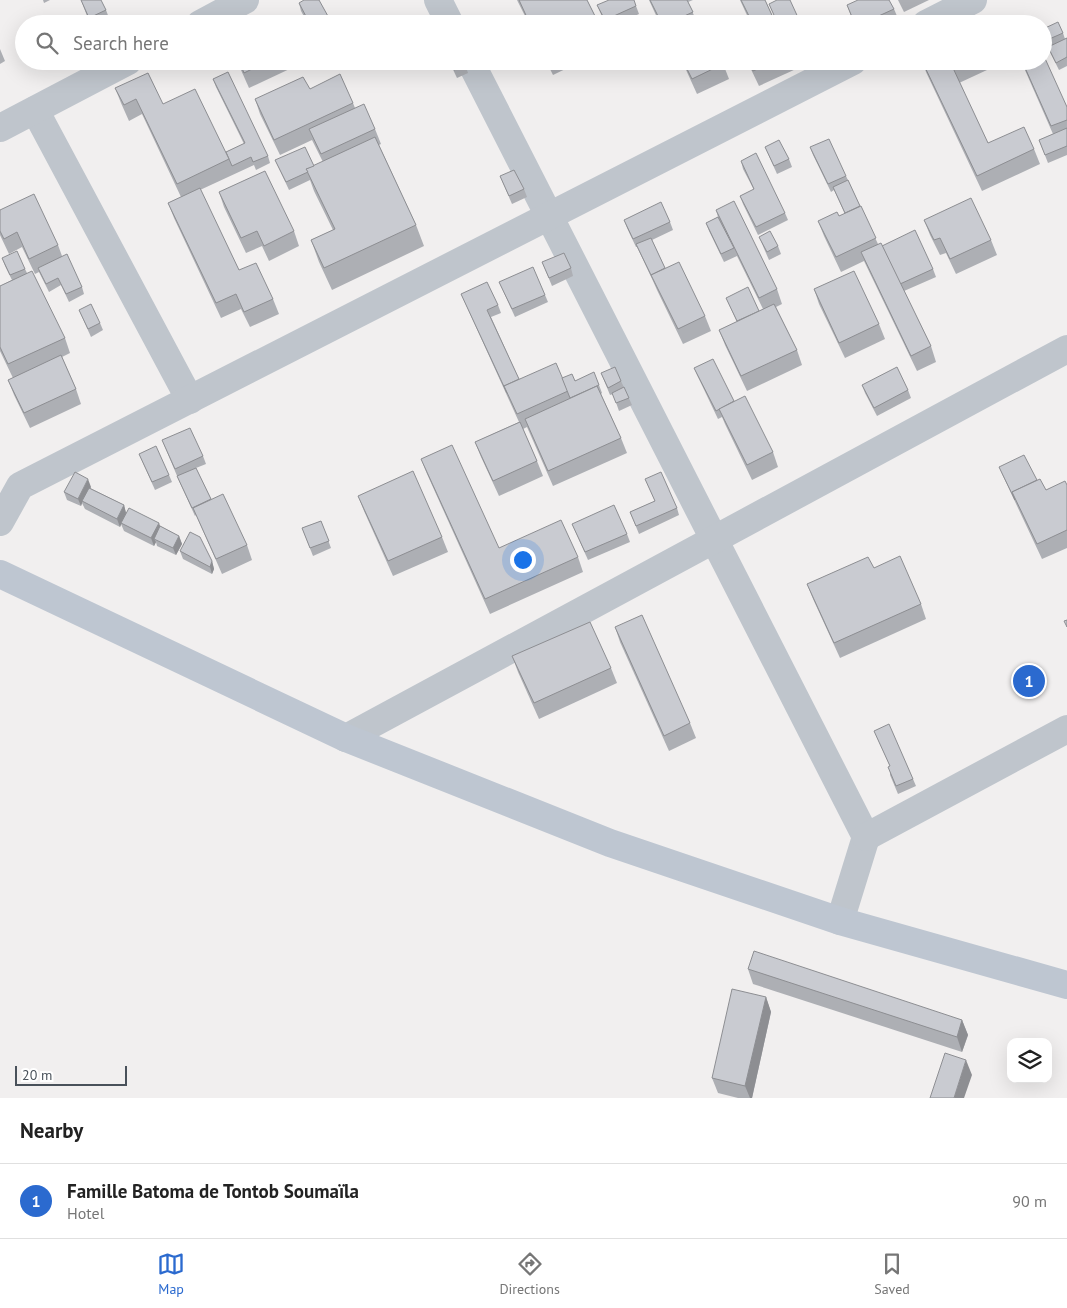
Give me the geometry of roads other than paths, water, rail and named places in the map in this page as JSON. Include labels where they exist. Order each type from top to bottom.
[{"type":"main road","points":[[0,574],[346,738],[610,843],[840,921],[1067,984]]},
{"type":"street","points":[[217,15],[245,0]]},
{"type":"street","points":[[438,0],[446,15]]},
{"type":"street","points":[[944,15],[973,0]]},
{"type":"street","points":[[0,128],[111,70]]},
{"type":"street","points":[[475,70],[866,837],[840,921]]},
{"type":"street","points":[[0,522],[20,486],[835,70]]},
{"type":"street","points":[[35,110],[190,400]]},
{"type":"street","points":[[346,738],[1067,349]]},
{"type":"street","points":[[866,837],[1067,728]]},
{"type":"place","name":"Famille Batoma de Tontob Soumaïla","points":[[1029,681]]}]
